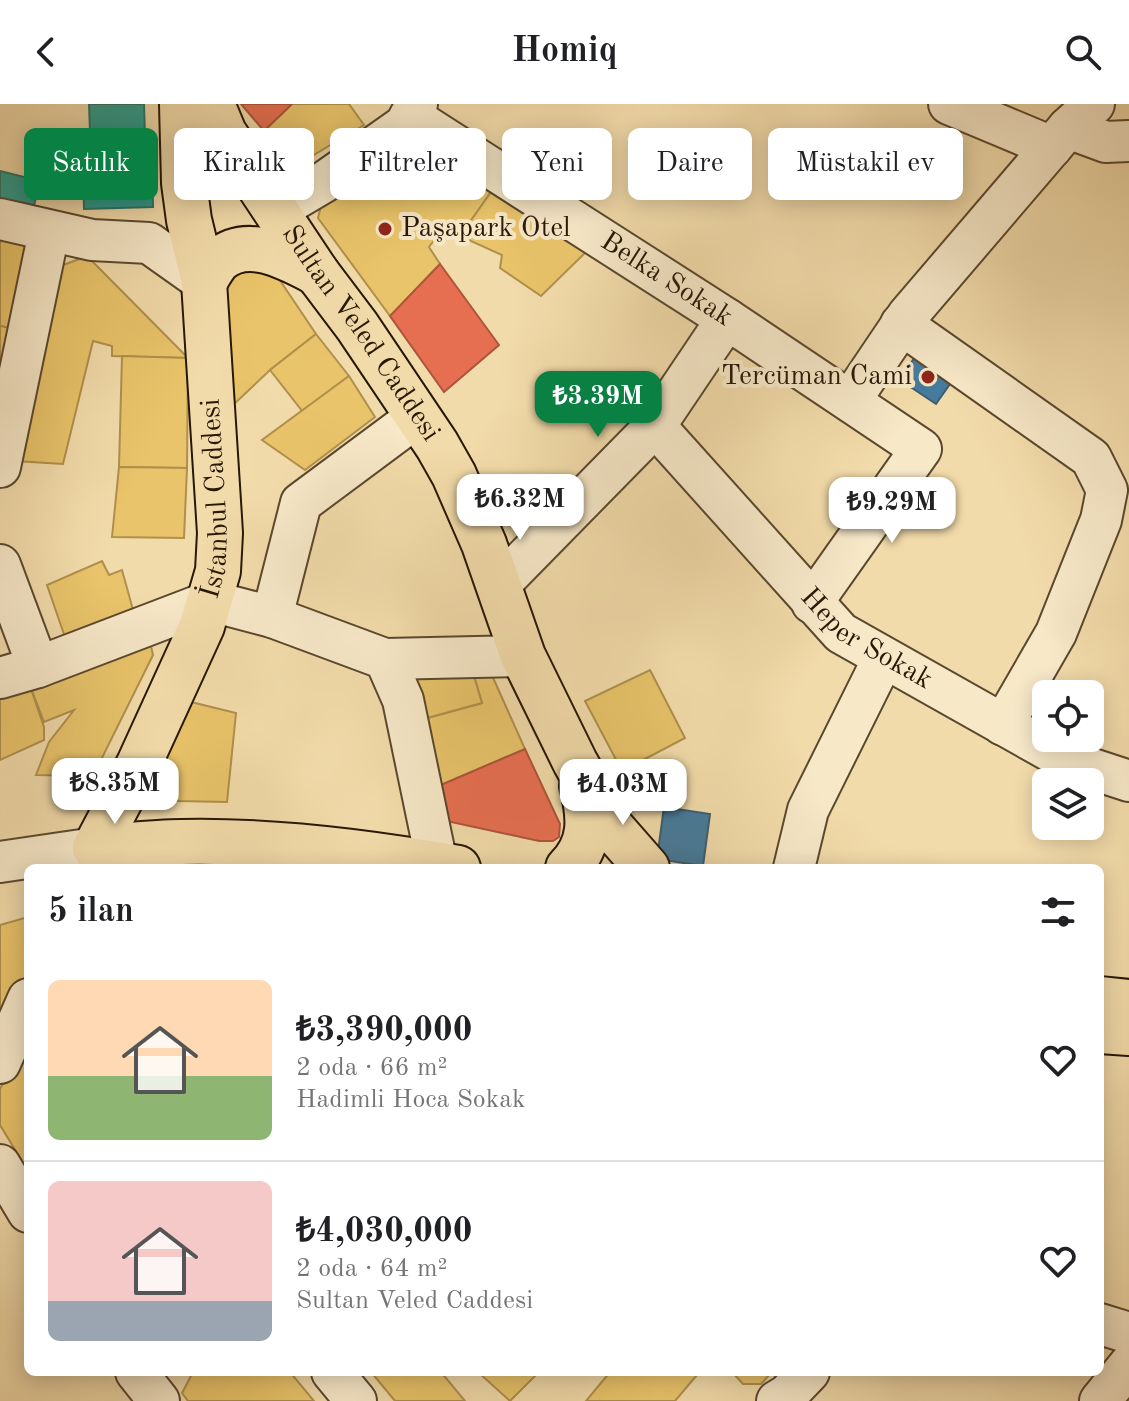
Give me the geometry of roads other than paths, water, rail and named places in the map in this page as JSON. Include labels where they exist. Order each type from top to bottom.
[{"type":"main road","name":"İstanbul Caddesi","points":[[91,858],[139,764],[202,626],[218,571],[220,533],[204,282],[187,207],[182,104]]},
{"type":"main road","name":"Sultan Veled Caddesi","points":[[212,104],[224,133],[317,273],[418,416],[454,475],[500,584],[523,656],[575,762],[612,828],[644,864]]},
{"type":"main road","points":[[204,282],[219,261],[238,250],[260,249],[317,273]]},
{"type":"main road","points":[[571,864],[585,846],[589,826],[575,762]]},
{"type":"main road","points":[[139,764],[141,804],[151,820],[192,855]]},
{"type":"main road","points":[[91,858],[338,850],[434,864]]},
{"type":"main road","points":[[1104,999],[1129,1002]]},
{"type":"main road","points":[[1104,1031],[1129,1033]]},
{"type":"street","points":[[949,104],[1071,126],[1126,152]]},
{"type":"street","points":[[275,211],[324,182],[405,125],[413,110]]},
{"type":"street","name":"Belka Sokak","points":[[413,110],[921,449],[812,603]]},
{"type":"street","points":[[850,401],[901,324],[1071,126]]},
{"type":"street","points":[[0,219],[92,240],[149,243],[204,282]]},
{"type":"street","points":[[0,467],[49,232]]},
{"type":"street","points":[[500,584],[655,426],[727,319]]},
{"type":"street","points":[[901,324],[1091,458],[1107,490],[1101,520],[1056,633],[1003,725]]},
{"type":"street","points":[[272,617],[301,503],[418,416]]},
{"type":"street","name":"Heper Sokak","points":[[655,426],[841,633],[1068,761],[1129,781]]},
{"type":"street","points":[[0,565],[38,667]]},
{"type":"street","points":[[0,678],[38,667],[211,601],[272,617],[385,659],[523,656]]},
{"type":"street","points":[[385,659],[403,700],[447,864]]},
{"type":"street","points":[[795,864],[808,810],[883,659]]},
{"type":"street","points":[[0,862],[91,858]]},
{"type":"street","points":[[0,1165],[24,1205]]},
{"type":"street","points":[[1104,1325],[1129,1333]]},
{"type":"street","points":[[1100,1401],[1129,1365]]},
{"type":"street","points":[[335,1376],[356,1401]]},
{"type":"street","points":[[777,1401],[805,1376]]},
{"type":"place","name":"Paşapark Otel","points":[[385,229]]},
{"type":"place","name":"Tercüman Cami","points":[[928,377]]}]
